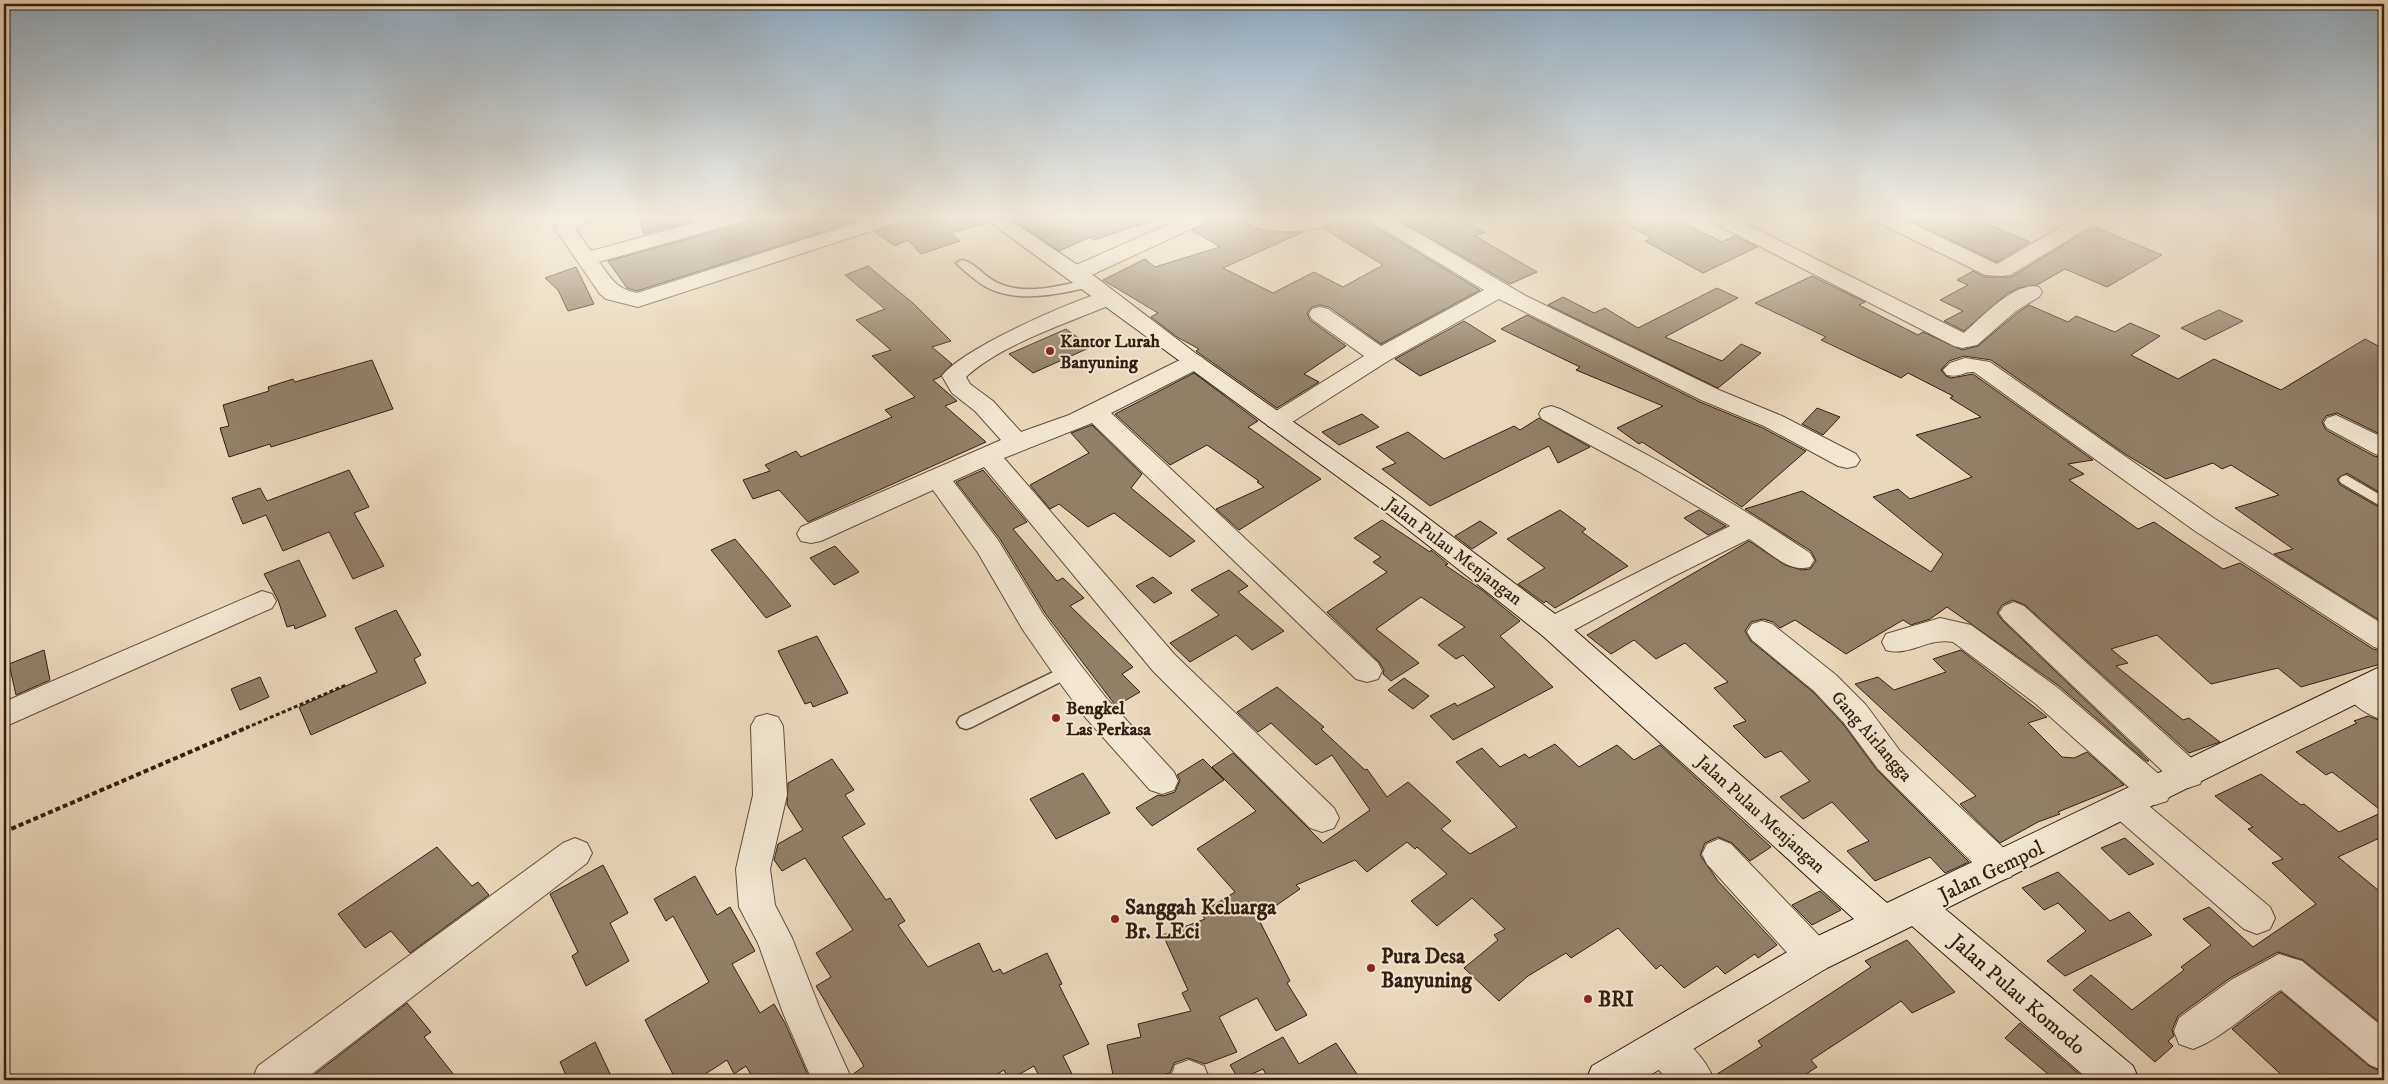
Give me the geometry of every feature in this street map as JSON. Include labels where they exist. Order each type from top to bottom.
[{"type":"street","points":[[593,268],[614,294],[638,300],[743,268]]},
{"type":"street","name":"Jalan Pulau Menjangan","points":[[1065,268],[1391,503],[1554,628],[1884,923]]},
{"type":"street","points":[[1017,443],[984,406],[960,388],[954,376],[958,370],[1118,268]]},
{"type":"street","points":[[1462,268],[1558,321],[1724,402],[1773,421],[1847,460]]},
{"type":"street","points":[[1817,268],[1962,341],[1968,340],[2008,306],[2031,292]]},
{"type":"street","points":[[1984,268],[2002,270],[2006,268]]},
{"type":"street","points":[[1277,421],[1380,356],[1500,290]]},
{"type":"street","points":[[1320,314],[1380,356]]},
{"type":"street","points":[[811,534],[1017,443],[1095,412],[1194,362]]},
{"type":"street","points":[[1955,370],[1962,365],[1973,364],[1982,367],[2205,525],[2384,639]]},
{"type":"street","points":[[1095,412],[1367,670]]},
{"type":"street","points":[[1550,414],[1650,466],[1752,526],[1800,560]]},
{"type":"street","points":[[2336,423],[2384,448]]},
{"type":"street","points":[[989,457],[1164,663],[1322,818]]},
{"type":"street","points":[[938,479],[988,547],[1033,622],[1068,671],[1096,708],[1162,781]]},
{"type":"street","points":[[1554,628],[1662,570],[1752,526]]},
{"type":"street","points":[[4,715],[262,601]]},
{"type":"street","points":[[2014,613],[2188,775]]},
{"type":"street","points":[[1897,642],[1940,629],[1961,633],[2041,690],[2140,798],[2258,918]]},
{"type":"street","name":"Gang Airlangga","points":[[1762,632],[1825,683],[1855,714],[1888,760],[2000,866]]},
{"type":"street","name":"Jalan Gempol","points":[[1606,1080],[1814,956],[2188,775],[2376,692]]},
{"type":"street","points":[[767,726],[770,795],[754,869],[757,906],[774,938],[802,1013],[832,1080]]},
{"type":"street","points":[[272,1080],[574,853]]},
{"type":"street","points":[[1719,854],[1814,956]]},
{"type":"street","name":"Jalan Pulau Komodo","points":[[1916,907],[2119,1080]]},
{"type":"street","points":[[2193,1031],[2244,992],[2278,971],[2289,973],[2384,1052]]},
{"type":"street","points":[[1663,1046],[1694,1080]]},
{"type":"lane","points":[[968,268],[990,284],[1000,288],[1036,291],[1090,285]]},
{"type":"lane","points":[[2346,480],[2384,504]]},
{"type":"lane","points":[[966,722],[1068,671]]},
{"type":"path","points":[[4,832],[346,685]]},
{"type":"building","points":[[576,268],[594,304],[568,311],[558,290],[545,278]]},
{"type":"building","points":[[613,268],[710,268],[637,291],[627,288]]},
{"type":"building","points":[[864,268],[870,268],[914,304],[951,341],[932,347],[952,364],[940,377],[933,380],[957,401],[945,406],[986,442],[808,522],[779,490],[753,499],[743,480],[770,471],[765,465],[796,451],[801,457],[892,417],[885,410],[915,397],[872,356],[891,350],[856,320],[885,309],[845,275]]},
{"type":"building","points":[[1128,268],[1224,268],[1273,293],[1314,272],[1343,287],[1378,268],[1443,268],[1480,290],[1381,344],[1329,307],[1320,305],[1312,307],[1307,313],[1310,320],[1346,346],[1304,374],[1319,382],[1277,408],[1196,351],[1199,349],[1177,337],[1151,317],[1158,313],[1103,280]]},
{"type":"building","points":[[1482,268],[1529,268],[1537,272],[1510,284]]},
{"type":"building","points":[[1693,268],[1714,268],[1703,273]]},
{"type":"building","points":[[2026,268],[2140,268],[2107,287],[2065,269],[2037,285],[2019,288],[2008,293],[1964,331],[1944,321],[1963,311],[1940,300],[1968,285],[1957,280],[1973,271],[1985,277],[2011,277]]},
{"type":"building","points":[[1812,276],[1865,302],[1859,305],[1918,335],[1923,332],[1962,350],[1978,346],[2029,305],[2068,322],[2076,316],[2115,332],[2130,323],[2160,336],[2131,355],[2178,379],[2214,359],[2281,390],[2365,339],[2384,349],[2384,436],[2337,413],[2326,416],[2322,422],[2326,430],[2374,456],[2384,458],[2384,495],[2347,473],[2337,479],[2340,485],[2384,510],[2384,623],[2274,554],[2293,549],[2235,508],[2279,495],[2231,465],[2222,469],[2213,463],[2166,479],[2125,454],[1991,360],[1964,356],[1949,361],[1941,370],[1946,376],[1951,378],[1973,374],[2093,460],[2068,464],[2084,474],[2069,480],[2138,529],[2154,522],[2223,569],[2240,563],[2373,649],[2384,652],[2384,663],[2301,687],[2278,668],[2211,684],[2157,635],[2111,649],[2128,663],[2116,666],[2183,720],[2189,718],[2220,742],[2189,753],[2025,605],[2013,600],[2002,605],[1997,613],[2003,621],[2149,761],[2146,761],[2059,686],[1947,607],[1930,619],[1911,625],[1903,620],[1846,654],[1795,620],[1780,628],[1773,622],[1763,619],[1751,622],[1745,631],[1751,641],[1813,692],[1843,724],[1877,770],[1969,862],[1945,873],[1930,857],[1875,881],[1847,851],[1869,841],[1832,802],[1803,819],[1780,797],[1810,781],[1781,751],[1765,758],[1733,726],[1746,721],[1714,688],[1728,682],[1685,643],[1656,659],[1634,640],[1611,654],[1587,635],[1749,541],[1785,565],[1802,570],[1810,569],[1816,561],[1811,551],[1745,509],[1802,491],[1931,572],[1943,554],[1873,497],[1898,489],[1910,499],[1972,477],[1916,435],[1981,417],[1950,398],[1953,396],[1908,373],[1901,378],[1821,340],[1826,337],[1755,303]]},
{"type":"building","points":[[1717,288],[1738,298],[1665,337],[1722,361],[1741,344],[1761,353],[1718,388],[1548,305],[1563,297],[1594,313],[1605,308],[1638,328]]},
{"type":"building","points":[[2219,310],[2243,321],[2205,340],[2181,328]]},
{"type":"building","points":[[1527,315],[1700,402],[1763,428],[1806,451],[1742,507],[1642,442],[1639,444],[1617,428],[1663,406],[1576,370],[1580,367],[1501,329]]},
{"type":"building","points":[[1464,321],[1496,341],[1420,376],[1395,359]]},
{"type":"building","name":"Kantor Lurah Banyuning","points":[[1066,329],[1091,347],[1033,373],[1009,354]]},
{"type":"building","points":[[372,360],[393,409],[271,447],[270,444],[229,457],[220,428],[229,426],[223,405],[269,391],[268,387],[293,379],[295,382]]},
{"type":"building","points":[[1194,373],[1258,421],[1248,427],[1321,479],[1239,530],[1216,509],[1264,487],[1257,482],[1259,481],[1207,445],[1170,465],[1115,414]]},
{"type":"building","points":[[1817,408],[1840,417],[1823,435],[1802,424]]},
{"type":"building","points":[[1362,414],[1379,427],[1339,445],[1322,432]]},
{"type":"building","points":[[1539,418],[1590,447],[1558,463],[1549,446],[1430,506],[1382,469],[1396,463],[1376,447],[1408,432],[1444,459],[1514,426],[1520,430]]},
{"type":"building","points":[[1092,425],[1142,474],[1131,488],[1195,541],[1170,557],[1114,513],[1088,527],[1059,504],[1050,509],[1030,485],[1089,453],[1071,433]]},
{"type":"building","points":[[349,470],[369,507],[354,513],[384,566],[353,579],[329,532],[283,551],[266,515],[243,524],[232,498],[260,488],[267,501]]},
{"type":"building","points":[[983,470],[1027,522],[1013,529],[1057,581],[1063,578],[1084,598],[1070,606],[1133,667],[1122,674],[1140,692],[1116,706],[1045,613],[1000,539],[956,482]]},
{"type":"building","points":[[1560,510],[1586,529],[1582,532],[1628,566],[1555,608],[1546,601],[1544,603],[1518,584],[1545,568],[1507,539]]},
{"type":"building","points":[[1699,510],[1726,526],[1708,535],[1684,518]]},
{"type":"building","points":[[1382,520],[1430,552],[1431,550],[1448,564],[1445,565],[1482,590],[1520,621],[1500,636],[1553,687],[1453,740],[1430,716],[1455,703],[1457,706],[1495,687],[1463,655],[1456,659],[1438,645],[1465,627],[1421,597],[1376,629],[1419,663],[1391,681],[1383,674],[1384,670],[1379,662],[1327,612],[1387,572],[1373,562],[1381,557],[1354,538]]},
{"type":"building","points":[[1480,521],[1497,533],[1472,549],[1455,536]]},
{"type":"building","points":[[735,539],[791,606],[766,618],[711,550]]},
{"type":"building","points":[[835,546],[859,572],[834,585],[810,558]]},
{"type":"building","points":[[299,560],[326,616],[295,629],[294,625],[287,627],[278,600],[264,574]]},
{"type":"building","points":[[1229,570],[1248,586],[1238,592],[1284,631],[1252,650],[1236,635],[1190,662],[1170,643],[1219,615],[1191,590]]},
{"type":"building","points":[[1153,577],[1172,593],[1154,603],[1136,586]]},
{"type":"building","points":[[396,610],[421,655],[414,659],[426,683],[311,735],[299,707],[377,672],[355,628]]},
{"type":"building","points":[[817,636],[848,693],[813,707],[811,702],[805,704],[778,651]]},
{"type":"building","points":[[44,650],[50,680],[16,695],[9,664]]},
{"type":"building","points":[[1961,650],[2047,717],[2028,723],[2062,757],[2074,758],[2087,752],[2124,785],[2058,812],[2060,814],[2038,822],[2000,843],[1960,804],[1976,796],[1855,684],[1878,677],[1894,690],[1946,672],[1933,659]]},
{"type":"building","points":[[260,677],[269,697],[240,710],[231,689]]},
{"type":"building","points":[[1404,678],[1429,696],[1413,709],[1388,690]]},
{"type":"building","points":[[1277,687],[1324,727],[1321,729],[1365,770],[1367,769],[1387,797],[1408,782],[1451,821],[1441,829],[1470,854],[1517,827],[1456,762],[1482,748],[1500,767],[1525,754],[1529,758],[1555,744],[1579,767],[1617,745],[1634,760],[1660,745],[1771,847],[1750,861],[1732,843],[1718,837],[1705,843],[1700,855],[1718,881],[1777,945],[1758,958],[1755,954],[1725,974],[1717,966],[1684,988],[1661,965],[1656,969],[1618,928],[1571,958],[1566,953],[1528,976],[1499,1001],[1464,968],[1498,940],[1494,935],[1505,929],[1472,898],[1437,926],[1411,901],[1447,874],[1417,847],[1415,849],[1407,842],[1367,872],[1355,860],[1296,885],[1300,889],[1258,918],[1290,981],[1287,983],[1307,1015],[1276,1031],[1257,998],[1219,1017],[1237,1052],[1205,1064],[1188,1058],[1174,1063],[1170,1073],[1139,1080],[1114,1080],[1107,1045],[1141,1037],[1138,1024],[1191,1011],[1182,993],[1188,990],[1163,935],[1205,919],[1201,913],[1235,892],[1197,849],[1256,811],[1212,767],[1233,753],[1323,843],[1370,810],[1332,755],[1316,765],[1271,723],[1258,732],[1237,712]]},
{"type":"building","points":[[2368,716],[2384,722],[2384,836],[2338,857],[2384,895],[2384,1026],[2303,960],[2278,952],[2230,978],[2178,1016],[2172,1030],[2174,1036],[2168,1041],[2173,1046],[2155,1062],[2073,990],[2091,975],[2132,1010],[2184,970],[2181,967],[2211,945],[2183,919],[2209,907],[2253,947],[2316,904],[2272,863],[2283,859],[2248,829],[2253,827],[2215,796],[2261,774],[2301,805],[2304,804],[2339,832],[2383,812],[2332,772],[2326,775],[2296,752],[2357,723],[2354,721]]},
{"type":"building","points":[[832,759],[854,790],[845,795],[865,824],[842,837],[886,900],[890,898],[905,921],[898,925],[928,967],[979,943],[993,972],[1000,969],[1003,974],[1047,953],[1062,984],[1059,985],[1089,1044],[1063,1056],[1075,1080],[1041,1080],[1034,1066],[1009,1080],[1004,1070],[988,1080],[854,1080],[852,1075],[864,1066],[816,986],[831,977],[816,953],[853,930],[805,858],[782,871],[774,860],[778,844],[803,830],[787,805],[788,783]]},
{"type":"building","points":[[1203,759],[1224,780],[1152,826],[1136,808],[1158,795],[1163,796],[1175,792],[1180,780],[1177,775]]},
{"type":"building","points":[[1083,773],[1110,813],[1056,839],[1030,799]]},
{"type":"building","points":[[2125,838],[2154,864],[2129,875],[2101,848]]},
{"type":"building","points":[[437,847],[472,886],[478,882],[489,895],[410,953],[391,931],[365,948],[338,914]]},
{"type":"building","points":[[603,865],[628,913],[610,923],[629,961],[586,986],[572,956],[578,952],[550,894]]},
{"type":"building","points":[[2058,872],[2110,921],[2129,912],[2152,935],[2065,976],[2047,961],[2086,931],[2058,903],[2044,910],[2022,888]]},
{"type":"building","points":[[695,876],[717,915],[730,907],[755,951],[732,964],[760,1013],[774,1004],[785,1023],[810,1080],[754,1080],[746,1066],[734,1074],[727,1060],[696,1080],[676,1080],[645,1020],[709,982],[673,916],[666,921],[654,899]]},
{"type":"building","points":[[1820,891],[1841,910],[1812,925],[1792,905]]},
{"type":"building","points":[[1907,940],[1955,992],[1912,1013],[1901,1001],[1811,1060],[1817,1067],[1797,1080],[1716,1080],[1714,1076],[1762,1046],[1758,1041],[1871,967],[1865,961]]},
{"type":"building","points":[[2281,992],[2369,1066],[2382,1072],[2372,1080],[2287,1080],[2232,1029]]},
{"type":"building","points":[[407,1003],[431,1032],[424,1037],[458,1080],[319,1080],[315,1074]]},
{"type":"building","points":[[2020,1023],[2086,1080],[2055,1080],[2005,1038]]},
{"type":"building","points":[[1283,1037],[1299,1064],[1336,1043],[1361,1080],[1269,1080],[1263,1069],[1239,1080],[1230,1065]]},
{"type":"building","points":[[595,1042],[613,1080],[568,1080],[560,1062]]},
{"type":"place","name":"Kantor Lurah Banyuning","points":[[1050,351]]},
{"type":"place","name":"Bengkel Las Perkasa","points":[[1056,718]]},
{"type":"place","name":"Sanggah Keluarga Br. LEci","points":[[1115,919]]},
{"type":"place","name":"Pura Desa Banyuning","points":[[1371,968]]},
{"type":"place","name":"BRI","points":[[1588,999]]}]
